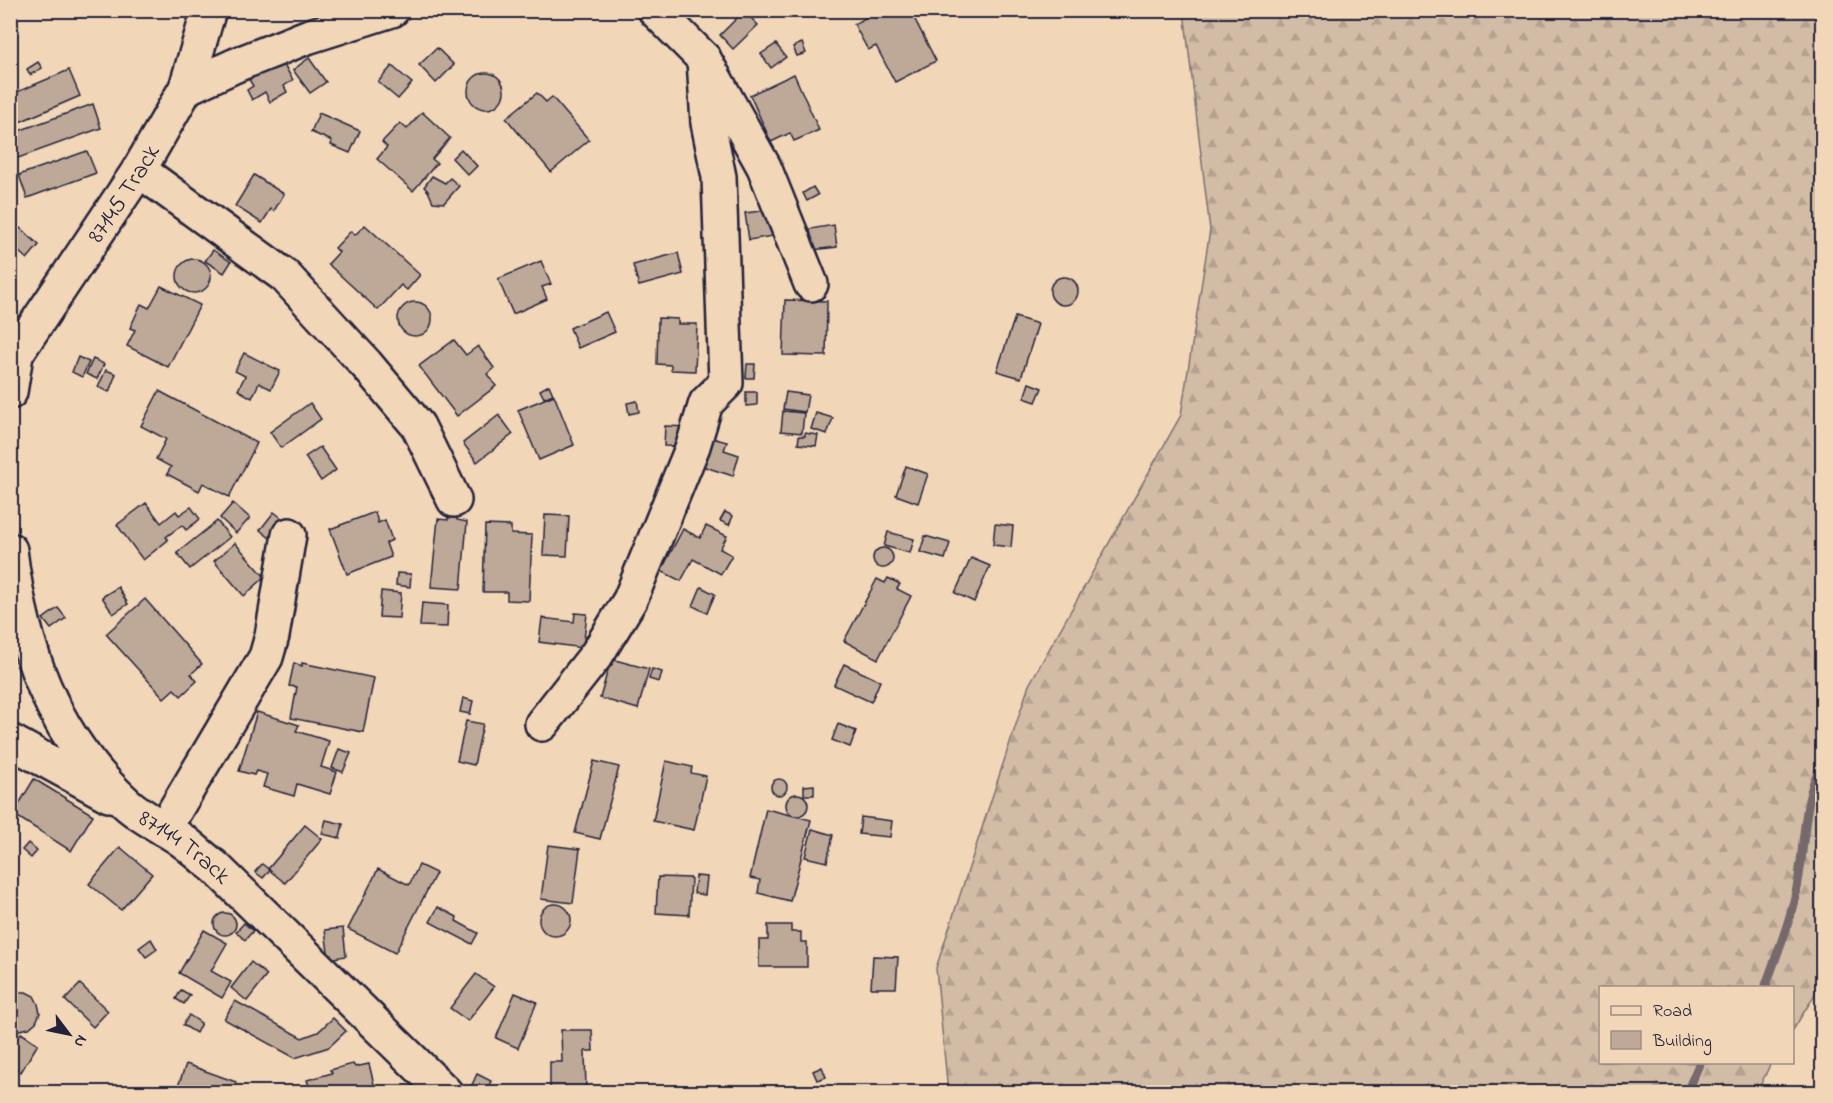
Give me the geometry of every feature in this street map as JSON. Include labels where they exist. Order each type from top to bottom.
[{"type":"street","name":"87145 Track","points":[[13,359],[139,170],[186,88],[209,10]]},
{"type":"street","points":[[186,88],[307,37],[392,10]]},
{"type":"street","points":[[655,10],[704,59],[764,166],[811,284]]},
{"type":"street","points":[[542,724],[597,654],[630,600],[693,446],[706,402],[726,384],[719,177],[708,123],[704,59]]},
{"type":"street","points":[[139,170],[285,276],[366,364],[418,426],[454,500]]},
{"type":"street","points":[[10,392],[13,359]]},
{"type":"street","points":[[164,829],[266,657],[272,636],[289,535]]},
{"type":"street","name":"87144 Track","points":[[10,550],[24,627],[42,685],[70,738],[89,763],[126,804],[183,841],[215,867],[445,1092]]},
{"type":"street","points":[[10,741],[126,804]]},
{"type":"green space","points":[[1184,11],[1822,11],[1822,983],[1794,1028],[1794,986],[1599,986],[1599,1064],[1771,1064],[1757,1092],[948,1092],[936,968],[1029,685],[1181,415],[1210,230]]},
{"type":"building","points":[[890,10],[910,10],[936,61],[895,82],[876,46],[868,50],[854,24],[874,13],[876,18]]},
{"type":"building","points":[[744,11],[758,25],[733,49],[720,35]]},
{"type":"building","points":[[802,43],[806,53],[797,56],[793,47]]},
{"type":"building","points":[[776,44],[786,57],[771,68],[761,54]]},
{"type":"building","points":[[437,48],[454,65],[436,83],[419,65]]},
{"type":"building","points":[[309,58],[326,82],[310,93],[293,70]]},
{"type":"building","points":[[281,60],[293,80],[284,86],[287,92],[270,102],[265,92],[252,100],[247,90],[253,86],[245,73]]},
{"type":"building","points":[[38,62],[42,68],[30,75],[27,69]]},
{"type":"building","points":[[392,66],[412,83],[398,99],[378,82]]},
{"type":"building","points":[[69,70],[80,96],[10,126],[10,95]]},
{"type":"building","points":[[486,73],[499,78],[504,91],[499,104],[486,109],[473,104],[468,91],[473,78]]},
{"type":"building","points":[[794,74],[819,130],[794,141],[790,133],[771,142],[750,95]]},
{"type":"building","points":[[537,93],[546,102],[552,97],[589,140],[551,172],[506,118]]},
{"type":"building","points":[[93,104],[101,128],[10,161],[10,134]]},
{"type":"building","points":[[422,112],[450,138],[432,159],[437,163],[413,191],[377,159],[387,147],[382,142],[400,123],[407,129]]},
{"type":"building","points":[[319,113],[360,131],[350,153],[331,145],[332,141],[311,132]]},
{"type":"building","points":[[461,149],[477,166],[468,175],[452,158]]},
{"type":"building","points":[[87,151],[96,173],[27,198],[19,175]]},
{"type":"building","points":[[254,175],[284,194],[274,211],[271,209],[262,223],[235,206]]},
{"type":"building","points":[[432,176],[445,183],[450,178],[459,186],[444,203],[433,202],[424,187]]},
{"type":"building","points":[[813,187],[818,195],[807,201],[803,193]]},
{"type":"building","points":[[770,210],[773,236],[749,240],[745,213]]},
{"type":"building","points":[[365,225],[420,275],[407,290],[401,285],[378,310],[328,264],[339,252],[335,248],[351,231],[355,235]]},
{"type":"building","points":[[834,225],[837,247],[813,250],[810,229]]},
{"type":"building","points":[[20,228],[39,245],[27,259],[10,244],[10,239]]},
{"type":"building","points":[[213,250],[231,262],[224,273],[205,261]]},
{"type":"building","points":[[678,253],[683,274],[639,286],[633,265]]},
{"type":"building","points":[[194,259],[206,264],[211,276],[206,288],[194,293],[182,288],[177,276],[182,264]]},
{"type":"building","points":[[541,261],[551,284],[542,287],[547,299],[513,314],[498,279]]},
{"type":"building","points":[[1064,277],[1074,281],[1078,291],[1074,301],[1064,305],[1054,301],[1050,291],[1054,281]]},
{"type":"building","points":[[161,286],[200,305],[168,367],[127,346],[135,330],[130,328],[141,304],[149,308]]},
{"type":"building","points":[[785,300],[827,301],[826,356],[783,355]]},
{"type":"building","points":[[415,302],[427,307],[432,319],[427,331],[415,336],[403,331],[398,319],[403,307]]},
{"type":"building","points":[[606,312],[615,332],[578,348],[570,328]]},
{"type":"building","points":[[1015,317],[1038,324],[1021,378],[997,371]]},
{"type":"building","points":[[658,318],[678,319],[678,324],[697,324],[695,371],[671,370],[671,365],[657,364]]},
{"type":"building","points":[[454,340],[466,355],[478,346],[494,368],[487,374],[496,386],[457,416],[419,366]]},
{"type":"building","points":[[244,353],[280,371],[271,389],[259,383],[252,398],[238,390],[245,376],[235,371]]},
{"type":"building","points":[[78,357],[89,362],[82,377],[72,372]]},
{"type":"building","points":[[93,359],[104,364],[97,379],[86,374]]},
{"type":"building","points":[[747,364],[755,364],[754,378],[746,378]]},
{"type":"building","points":[[106,370],[116,374],[109,392],[98,387]]},
{"type":"building","points":[[1029,383],[1042,388],[1036,402],[1024,398]]},
{"type":"building","points":[[549,385],[553,394],[544,398],[540,390]]},
{"type":"building","points":[[159,391],[257,443],[229,497],[203,483],[199,491],[167,474],[171,467],[156,459],[166,439],[141,426]]},
{"type":"building","points":[[746,392],[757,392],[757,405],[746,406]]},
{"type":"building","points":[[786,392],[808,395],[805,412],[783,409]]},
{"type":"building","points":[[554,395],[574,445],[539,460],[518,410]]},
{"type":"building","points":[[637,401],[639,412],[629,414],[627,403]]},
{"type":"building","points":[[310,403],[321,419],[281,448],[270,432]]},
{"type":"building","points":[[783,411],[804,413],[802,433],[781,431]]},
{"type":"building","points":[[816,413],[833,418],[827,434],[811,429]]},
{"type":"building","points":[[499,415],[513,434],[477,462],[463,443]]},
{"type":"building","points":[[665,426],[688,427],[687,447],[664,446]]},
{"type":"building","points":[[805,433],[818,435],[816,446],[798,444],[799,436],[805,436]]},
{"type":"building","points":[[708,437],[727,442],[724,450],[739,455],[733,476],[699,465]]},
{"type":"building","points":[[320,447],[336,470],[321,481],[305,457]]},
{"type":"building","points":[[906,466],[928,474],[918,503],[896,495]]},
{"type":"building","points":[[146,503],[161,523],[176,511],[179,515],[191,507],[200,519],[186,530],[182,525],[166,537],[168,540],[143,560],[117,525]]},
{"type":"building","points":[[233,503],[250,518],[236,533],[220,518]]},
{"type":"building","points":[[274,512],[292,526],[277,544],[260,530]]},
{"type":"building","points":[[375,512],[378,523],[385,520],[392,540],[386,543],[391,557],[347,574],[330,529]]},
{"type":"building","points":[[448,512],[458,513],[457,520],[467,522],[461,589],[431,587],[438,519],[448,520]]},
{"type":"building","points":[[725,512],[733,516],[729,525],[720,521]]},
{"type":"building","points":[[545,515],[569,516],[567,556],[543,555]]},
{"type":"building","points":[[217,521],[230,537],[190,569],[177,553]]},
{"type":"building","points":[[995,524],[1013,526],[1011,547],[993,545]]},
{"type":"building","points":[[485,525],[511,526],[511,534],[532,535],[529,601],[507,600],[507,592],[483,592]]},
{"type":"building","points":[[706,526],[727,536],[720,549],[732,555],[721,574],[693,559],[681,581],[661,571],[683,529],[700,538]]},
{"type":"building","points":[[888,532],[914,539],[910,553],[884,546]]},
{"type":"building","points":[[925,536],[950,543],[945,559],[920,552]]},
{"type":"building","points":[[235,543],[265,577],[244,596],[214,561]]},
{"type":"building","points":[[883,548],[890,551],[893,558],[890,565],[883,568],[876,565],[873,558],[876,551]]},
{"type":"building","points":[[971,558],[990,566],[974,602],[955,593]]},
{"type":"building","points":[[397,573],[411,574],[410,587],[396,585]]},
{"type":"building","points":[[888,578],[900,584],[897,589],[911,596],[878,659],[844,641],[877,579],[885,583]]},
{"type":"building","points":[[118,587],[128,604],[113,614],[102,597]]},
{"type":"building","points":[[701,587],[715,594],[707,613],[693,606]]},
{"type":"building","points":[[381,591],[401,593],[399,618],[379,617]]},
{"type":"building","points":[[145,599],[202,664],[191,674],[197,681],[181,696],[174,689],[164,698],[106,634]]},
{"type":"building","points":[[422,603],[448,605],[447,627],[420,626]]},
{"type":"building","points":[[58,608],[66,618],[51,629],[43,619]]},
{"type":"building","points":[[575,613],[587,614],[583,648],[539,642],[542,618],[574,622]]},
{"type":"building","points":[[611,659],[649,669],[638,709],[600,698]]},
{"type":"building","points":[[294,663],[374,678],[363,732],[291,718],[297,687],[289,686]]},
{"type":"building","points":[[844,664],[880,681],[871,702],[834,685]]},
{"type":"building","points":[[652,669],[662,672],[659,682],[649,679]]},
{"type":"building","points":[[463,698],[473,701],[470,714],[460,712]]},
{"type":"building","points":[[257,712],[299,725],[296,731],[329,741],[321,767],[337,772],[330,794],[297,784],[294,796],[263,787],[267,774],[256,771],[254,775],[239,771]]},
{"type":"building","points":[[466,721],[483,724],[474,765],[457,761]]},
{"type":"building","points":[[838,724],[856,731],[850,747],[832,740]]},
{"type":"building","points":[[339,749],[351,753],[343,772],[332,768]]},
{"type":"building","points":[[594,761],[619,767],[600,839],[575,833]]},
{"type":"building","points":[[666,761],[692,767],[691,773],[706,776],[694,830],[653,821]]},
{"type":"building","points":[[34,779],[93,815],[71,851],[13,814]]},
{"type":"building","points":[[779,779],[785,781],[787,787],[785,793],[779,795],[773,793],[771,787],[773,781]]},
{"type":"building","points":[[814,785],[814,795],[804,795],[804,786]]},
{"type":"building","points":[[797,794],[805,797],[808,805],[805,813],[797,816],[789,813],[786,805],[789,797]]},
{"type":"building","points":[[766,809],[811,820],[790,901],[758,893],[760,880],[750,878]]},
{"type":"building","points":[[861,817],[892,821],[890,837],[859,834]]},
{"type":"building","points":[[326,820],[343,824],[340,838],[322,834]]},
{"type":"building","points":[[305,825],[322,839],[285,883],[268,869]]},
{"type":"building","points":[[812,829],[833,835],[827,862],[805,857]]},
{"type":"building","points":[[28,843],[37,851],[31,858],[22,850]]},
{"type":"building","points":[[548,845],[580,849],[573,903],[541,899]]},
{"type":"building","points":[[120,847],[152,874],[121,910],[89,884]]},
{"type":"building","points":[[262,864],[270,870],[263,878],[255,872]]},
{"type":"building","points":[[419,865],[436,873],[395,953],[348,929],[378,869],[409,885]]},
{"type":"building","points":[[696,876],[707,877],[705,895],[694,893]]},
{"type":"building","points":[[658,877],[691,878],[689,915],[656,913]]},
{"type":"building","points":[[555,904],[566,909],[571,920],[566,931],[555,936],[544,931],[539,920],[544,909]]},
{"type":"building","points":[[438,907],[457,917],[456,921],[478,933],[472,944],[430,922]]},
{"type":"building","points":[[225,913],[233,916],[236,924],[233,932],[225,935],[217,932],[214,924],[217,916]]},
{"type":"building","points":[[244,923],[253,931],[245,940],[236,932]]},
{"type":"building","points":[[768,925],[791,925],[791,932],[801,932],[801,942],[807,942],[807,967],[759,967],[759,940],[768,940]]},
{"type":"building","points":[[343,928],[346,956],[329,959],[325,930]]},
{"type":"building","points":[[204,930],[227,943],[211,971],[231,982],[222,998],[179,973]]},
{"type":"building","points":[[151,939],[157,949],[146,957],[139,948]]},
{"type":"building","points":[[873,956],[898,957],[896,988],[871,988]]},
{"type":"building","points":[[251,962],[267,975],[247,1001],[231,988]]},
{"type":"building","points":[[476,974],[494,987],[468,1021],[450,1008]]},
{"type":"building","points":[[80,984],[108,1011],[93,1027],[65,1000]]},
{"type":"building","points":[[181,990],[190,995],[184,1004],[176,999]]},
{"type":"building","points":[[16,992],[26,992],[34,996],[38,1004],[40,1013],[36,1022],[29,1028],[20,1030],[10,1027],[10,995]]},
{"type":"building","points":[[515,993],[537,1002],[518,1048],[496,1038]]},
{"type":"building","points":[[235,1001],[302,1038],[318,1032],[333,1018],[346,1031],[329,1047],[295,1058],[224,1019]]},
{"type":"building","points":[[189,1015],[201,1023],[196,1033],[183,1025]]},
{"type":"building","points":[[561,1030],[592,1030],[593,1051],[585,1051],[586,1092],[550,1092],[550,1062],[562,1062]]},
{"type":"building","points":[[21,1033],[38,1044],[21,1072],[10,1066],[10,1049]]},
{"type":"building","points":[[186,1064],[236,1082],[233,1092],[176,1092]]},
{"type":"building","points":[[353,1064],[355,1067],[369,1064],[376,1092],[311,1092],[307,1080],[332,1073],[330,1070]]},
{"type":"building","points":[[822,1067],[826,1077],[817,1080],[813,1071]]},
{"type":"building","points":[[477,1074],[491,1081],[486,1092],[470,1089]]},
{"type":"waterway","points":[[1766,986],[1792,909],[1800,869],[1808,805],[1816,777],[1822,766]]},
{"type":"waterway","points":[[1687,1092],[1699,1064]]}]
